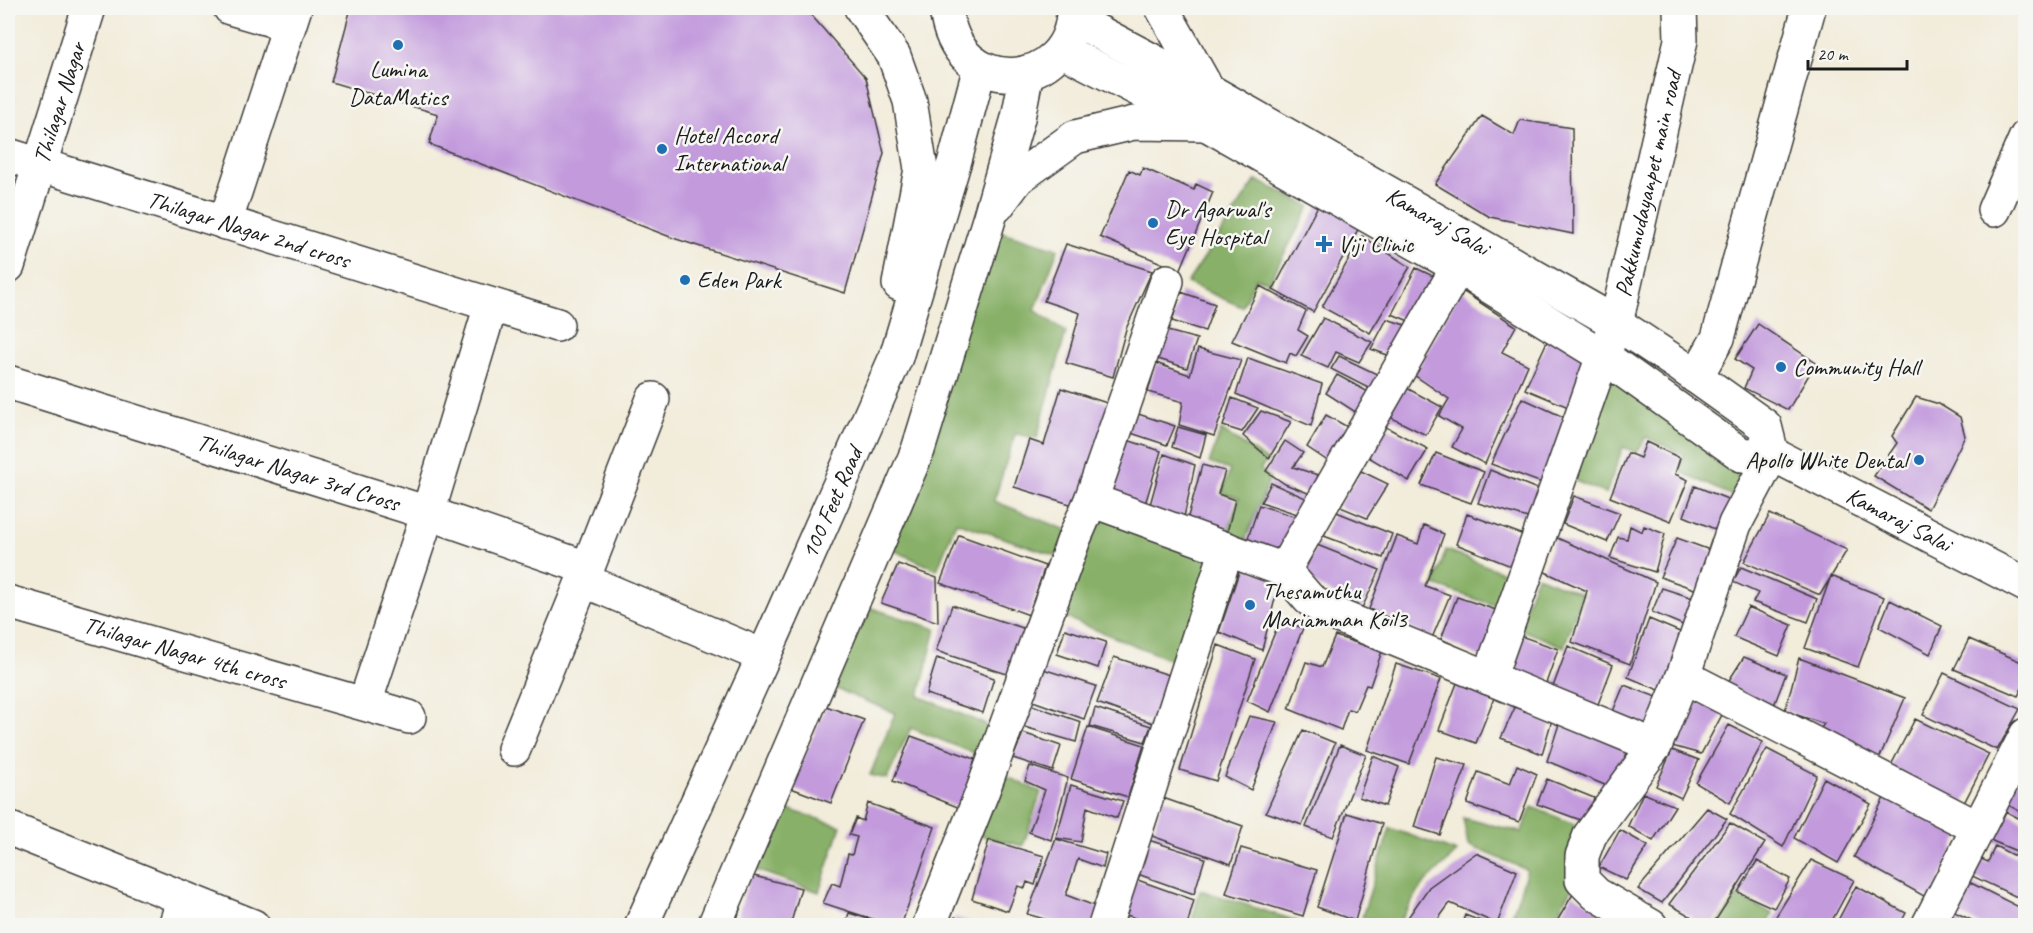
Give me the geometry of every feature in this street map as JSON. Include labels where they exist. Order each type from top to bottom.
[{"type":"main road","name":"Thilagar Nagar","points":[[8,266],[89,8]]},
{"type":"main road","points":[[225,223],[292,16],[230,8]]},
{"type":"main road","points":[[861,8],[894,56],[910,101],[921,169],[894,305],[893,331],[897,357]]},
{"type":"main road","points":[[946,8],[948,25],[954,42],[965,57],[980,67],[1011,75],[1027,72],[1045,64],[1061,50],[1069,35],[1073,13]]},
{"type":"main road","points":[[1162,8],[1208,90]]},
{"type":"main road","name":"Pakkumudayanpet main road","points":[[1489,678],[1616,323],[1681,40],[1680,8]]},
{"type":"main road","points":[[1681,40],[1697,8]]},
{"type":"main road","points":[[1696,377],[1718,338],[1809,8]]},
{"type":"main road","name":"Kamaraj Salai","points":[[1073,13],[1616,323],[1765,426],[1772,454]]},
{"type":"main road","name":"Kamaraj Salai","points":[[1061,50],[1206,124],[1458,267],[1603,356],[1742,455],[1772,454],[2025,585]]},
{"type":"main road","name":"100 Feet Road","points":[[641,926],[897,357],[980,67]]},
{"type":"main road","points":[[714,926],[918,450],[990,216],[1018,117],[1027,72]]},
{"type":"main road","points":[[990,216],[1018,178],[1075,137],[1134,123],[1206,124]]},
{"type":"main road","points":[[1994,210],[2025,137]]},
{"type":"main road","name":"Thilagar Nagar 2nd cross","points":[[8,154],[556,325]]},
{"type":"main road","points":[[1284,570],[1458,267]]},
{"type":"main road","points":[[929,926],[983,790],[1074,538],[1091,500],[1167,281]]},
{"type":"main road","points":[[364,703],[428,513],[491,306]]},
{"type":"main road","name":"Thilagar Nagar 3rd Cross","points":[[8,382],[428,513],[585,574],[763,656]]},
{"type":"main road","points":[[514,748],[653,399]]},
{"type":"main road","points":[[1651,926],[1596,894],[1582,880],[1582,855],[1590,835],[1655,746],[1683,676],[1735,524],[1772,454]]},
{"type":"main road","points":[[1091,500],[1284,570],[1309,599],[1331,613],[1655,746]]},
{"type":"main road","points":[[1105,926],[1227,549]]},
{"type":"main road","name":"Thilagar Nagar 4th cross","points":[[8,602],[409,717]]},
{"type":"main road","points":[[1683,676],[1978,828]]},
{"type":"main road","points":[[1928,926],[2025,735]]},
{"type":"main road","points":[[8,828],[180,912],[253,926]]},
{"type":"green space","points":[[1256,180],[1310,206],[1269,282],[1256,278],[1242,307],[1187,283]]},
{"type":"green space","points":[[995,230],[1058,249],[1035,310],[1066,332],[1037,438],[1015,434],[994,501],[1069,531],[1057,556],[956,522],[937,570],[889,548]]},
{"type":"green space","points":[[1603,373],[1753,475],[1741,500],[1679,471],[1684,455],[1646,437],[1637,453],[1623,447],[1606,494],[1566,477]]},
{"type":"green space","points":[[1221,430],[1268,461],[1260,469],[1270,478],[1244,543],[1226,537],[1239,498],[1222,493],[1230,470],[1209,463]]},
{"type":"green space","points":[[1093,514],[1215,558],[1181,664],[1054,613]]},
{"type":"green space","points":[[1446,550],[1515,577],[1505,609],[1434,585]]},
{"type":"green space","points":[[1537,576],[1582,594],[1564,647],[1517,628]]},
{"type":"green space","points":[[862,605],[936,629],[919,696],[991,727],[981,756],[911,728],[887,779],[870,775],[895,713],[829,686]]},
{"type":"green space","points":[[1001,774],[1041,792],[1023,846],[978,835]]},
{"type":"green space","points":[[780,807],[841,826],[819,892],[753,869]]},
{"type":"green space","points":[[1532,807],[1579,826],[1572,889],[1549,925],[1509,925],[1527,870],[1468,845],[1463,818],[1521,832]]},
{"type":"green space","points":[[1390,828],[1457,852],[1422,886],[1397,925],[1362,917]]},
{"type":"green space","points":[[1200,890],[1297,921],[1296,925],[1191,925]]},
{"type":"green space","points":[[1738,896],[1773,914],[1765,925],[1716,925]]},
{"type":"building","name":"Hotel Accord International","points":[[351,8],[805,8],[866,78],[884,153],[845,293],[673,238],[429,144],[438,114],[331,82]]},
{"type":"building","points":[[1482,116],[1514,135],[1520,120],[1572,128],[1573,234],[1490,217],[1435,184]]},
{"type":"building","name":"Dr Agarwal's Eye Hospital","points":[[1143,168],[1194,190],[1196,184],[1213,192],[1180,271],[1100,237],[1129,170],[1140,175]]},
{"type":"building","points":[[1320,202],[1361,224],[1313,312],[1273,290]]},
{"type":"building","points":[[1362,236],[1410,267],[1370,333],[1322,307]]},
{"type":"building","points":[[1066,244],[1152,271],[1126,329],[1113,377],[1066,363],[1080,313],[1044,301]]},
{"type":"building","points":[[1416,268],[1433,276],[1409,321],[1392,314]]},
{"type":"building","points":[[1260,286],[1306,311],[1298,330],[1308,336],[1296,356],[1290,353],[1286,363],[1232,341]]},
{"type":"building","points":[[1461,290],[1516,326],[1502,352],[1528,365],[1485,464],[1452,447],[1462,429],[1439,416],[1449,399],[1414,375]]},
{"type":"building","points":[[1181,292],[1215,304],[1205,331],[1172,321]]},
{"type":"building","points":[[1323,318],[1372,342],[1359,362],[1336,352],[1328,368],[1301,356]]},
{"type":"building","points":[[1387,319],[1411,327],[1393,357],[1371,349]]},
{"type":"building","name":"Community Hall","points":[[1758,324],[1816,363],[1788,410],[1744,388],[1752,370],[1735,359]]},
{"type":"building","points":[[1164,330],[1197,339],[1187,368],[1155,358]]},
{"type":"building","points":[[1550,335],[1595,360],[1578,411],[1525,389]]},
{"type":"building","points":[[1198,349],[1241,360],[1214,436],[1179,425],[1183,402],[1148,392],[1156,363],[1190,375]]},
{"type":"building","points":[[1339,356],[1383,377],[1374,391],[1331,369]]},
{"type":"building","points":[[1248,358],[1322,384],[1311,426],[1236,394]]},
{"type":"building","points":[[1337,375],[1372,394],[1360,415],[1326,393]]},
{"type":"building","points":[[1401,385],[1442,407],[1426,435],[1384,414]]},
{"type":"building","points":[[1061,388],[1113,405],[1080,507],[1014,487],[1029,440],[1044,445]]},
{"type":"building","name":"Apollo White Dental","points":[[1916,397],[1939,404],[1960,417],[1965,436],[1928,509],[1874,476],[1897,443],[1892,436]]},
{"type":"building","points":[[1232,398],[1258,408],[1242,432],[1223,426]]},
{"type":"building","points":[[1522,398],[1572,421],[1550,486],[1491,464]]},
{"type":"building","points":[[1261,411],[1291,422],[1269,458],[1243,436]]},
{"type":"building","points":[[1132,412],[1175,426],[1167,445],[1125,431]]},
{"type":"building","points":[[1326,415],[1353,430],[1332,464],[1307,447]]},
{"type":"building","points":[[1382,425],[1428,449],[1409,481],[1365,455]]},
{"type":"building","points":[[1178,427],[1206,435],[1200,458],[1172,447]]},
{"type":"building","points":[[1124,439],[1161,451],[1143,511],[1102,494]]},
{"type":"building","points":[[1285,441],[1303,453],[1293,467],[1318,475],[1313,495],[1285,484],[1266,471]]},
{"type":"building","points":[[1646,442],[1680,458],[1675,474],[1688,480],[1671,521],[1610,497],[1628,453],[1640,458]]},
{"type":"building","points":[[1436,453],[1484,472],[1471,503],[1421,485]]},
{"type":"building","points":[[1164,454],[1195,465],[1183,522],[1148,512]]},
{"type":"building","points":[[1202,465],[1225,471],[1218,494],[1235,500],[1226,537],[1186,524]]},
{"type":"building","points":[[1490,470],[1547,493],[1538,521],[1478,503]]},
{"type":"building","points":[[1361,471],[1388,484],[1367,518],[1338,506]]},
{"type":"building","points":[[1271,483],[1308,499],[1300,515],[1261,502]]},
{"type":"building","points":[[1695,486],[1735,502],[1724,533],[1684,516]]},
{"type":"building","points":[[1574,496],[1620,513],[1607,542],[1563,524]]},
{"type":"building","points":[[1259,505],[1299,518],[1281,558],[1246,544]]},
{"type":"building","points":[[1334,511],[1392,534],[1383,558],[1324,536]]},
{"type":"building","points":[[1467,514],[1532,538],[1521,570],[1456,544]]},
{"type":"building","points":[[1770,514],[1847,550],[1820,595],[1744,562]]},
{"type":"building","points":[[1424,525],[1444,534],[1425,586],[1450,595],[1432,638],[1369,609],[1397,536],[1418,544]]},
{"type":"building","points":[[1630,526],[1642,532],[1644,526],[1665,534],[1655,572],[1610,558],[1618,537],[1627,539]]},
{"type":"building","points":[[959,535],[1045,566],[1029,615],[940,583]]},
{"type":"building","points":[[1555,537],[1656,582],[1630,664],[1572,642],[1587,591],[1543,571]]},
{"type":"building","points":[[1677,538],[1718,553],[1703,592],[1660,577]]},
{"type":"building","points":[[1317,545],[1380,570],[1361,610],[1302,576]]},
{"type":"building","points":[[898,564],[937,578],[938,622],[881,603]]},
{"type":"building","name":"Thesamuthu Mariamman Koil3","points":[[1241,566],[1280,579],[1262,650],[1219,632]]},
{"type":"building","points":[[1741,567],[1817,599],[1808,622],[1753,602],[1758,593],[1733,582]]},
{"type":"building","points":[[1831,576],[1884,597],[1858,667],[1805,648]]},
{"type":"building","points":[[1662,588],[1699,600],[1690,628],[1652,612]]},
{"type":"building","points":[[1457,597],[1502,612],[1490,661],[1441,639]]},
{"type":"building","points":[[1890,600],[1942,626],[1930,654],[1879,627]]},
{"type":"building","points":[[952,605],[1029,630],[1013,676],[936,651]]},
{"type":"building","points":[[1748,607],[1792,625],[1779,656],[1734,637]]},
{"type":"building","points":[[1649,619],[1687,635],[1666,693],[1628,677]]},
{"type":"building","points":[[1280,620],[1303,628],[1270,712],[1247,701]]},
{"type":"building","points":[[1065,629],[1106,642],[1098,668],[1057,654]]},
{"type":"building","points":[[1515,634],[1558,649],[1544,689],[1502,673]]},
{"type":"building","points":[[1335,636],[1382,651],[1370,686],[1366,685],[1355,711],[1348,709],[1341,730],[1289,709],[1306,662],[1322,667]]},
{"type":"building","points":[[1969,639],[2026,664],[2026,680],[2018,696],[1954,669]]},
{"type":"building","points":[[1218,645],[1255,659],[1216,781],[1180,770]]},
{"type":"building","points":[[1568,646],[1613,665],[1595,712],[1550,695]]},
{"type":"building","points":[[1114,657],[1172,676],[1156,724],[1097,703]]},
{"type":"building","points":[[1744,657],[1786,674],[1773,708],[1726,685]]},
{"type":"building","points":[[937,658],[994,678],[983,713],[926,694]]},
{"type":"building","points":[[1799,658],[1905,698],[1879,759],[1816,735],[1824,724],[1785,711]]},
{"type":"building","points":[[1396,664],[1441,679],[1409,764],[1367,750]]},
{"type":"building","points":[[1040,668],[1096,686],[1084,719],[1030,700]]},
{"type":"building","points":[[1944,673],[2020,709],[1997,750],[1923,715]]},
{"type":"building","points":[[1459,678],[1496,693],[1476,743],[1439,730]]},
{"type":"building","points":[[1624,685],[1662,699],[1649,733],[1611,716]]},
{"type":"building","points":[[1690,698],[1723,713],[1701,754],[1672,746]]},
{"type":"building","points":[[1517,703],[1553,716],[1542,754],[1501,738]]},
{"type":"building","points":[[1029,704],[1081,722],[1076,742],[1021,726]]},
{"type":"building","points":[[826,706],[864,720],[831,803],[791,788]]},
{"type":"building","points":[[1095,708],[1151,726],[1145,742],[1090,726]]},
{"type":"building","points":[[1249,716],[1277,722],[1251,790],[1225,777]]},
{"type":"building","points":[[1561,718],[1630,746],[1612,788],[1547,761]]},
{"type":"building","points":[[1915,719],[1989,754],[1964,803],[1888,771]]},
{"type":"building","points":[[1729,725],[1763,742],[1730,803],[1696,783]]},
{"type":"building","points":[[1088,727],[1144,745],[1128,797],[1071,779]]},
{"type":"building","points":[[1303,730],[1335,743],[1302,825],[1266,812]]},
{"type":"building","points":[[1023,733],[1061,746],[1053,771],[1013,758]]},
{"type":"building","points":[[911,736],[975,759],[960,808],[893,781]]},
{"type":"building","points":[[1340,745],[1366,755],[1333,837],[1306,827]]},
{"type":"building","points":[[1767,749],[1817,775],[1783,847],[1730,814]]},
{"type":"building","points":[[1672,750],[1699,760],[1681,798],[1656,786]]},
{"type":"building","points":[[1373,756],[1399,767],[1385,806],[1359,797]]},
{"type":"building","points":[[1436,757],[1467,765],[1440,835],[1414,827]]},
{"type":"building","points":[[1517,765],[1537,774],[1519,822],[1467,804],[1478,772],[1510,784]]},
{"type":"building","points":[[1030,766],[1068,778],[1051,840],[1029,832],[1045,790],[1025,781]]},
{"type":"building","points":[[2026,770],[2026,815],[2003,802]]},
{"type":"building","points":[[1824,778],[1871,804],[1838,863],[1794,838]]},
{"type":"building","points":[[1547,779],[1594,798],[1586,822],[1537,804]]},
{"type":"building","points":[[1071,785],[1123,801],[1117,818],[1087,807],[1081,842],[1056,838]]},
{"type":"building","points":[[1887,792],[1961,832],[1931,900],[1854,857]]},
{"type":"building","points":[[1643,793],[1675,806],[1653,841],[1628,826]]},
{"type":"building","points":[[1163,798],[1243,826],[1231,864],[1152,836]]},
{"type":"building","points":[[868,803],[935,827],[901,926],[894,926],[823,903],[832,883],[840,886],[848,854],[852,855],[857,837],[849,835],[856,818],[863,821]]},
{"type":"building","points":[[1707,808],[1727,819],[1662,903],[1638,889]]},
{"type":"building","points":[[2005,811],[2026,822],[2026,855],[1990,840]]},
{"type":"building","points":[[1347,813],[1382,824],[1355,921],[1317,907]]},
{"type":"building","points":[[1730,823],[1765,843],[1712,926],[1687,926],[1692,917],[1669,904]]},
{"type":"building","points":[[1620,830],[1648,846],[1626,880],[1599,867]]},
{"type":"building","points":[[1139,837],[1205,858],[1194,894],[1129,871]]},
{"type":"building","points":[[1056,839],[1106,854],[1103,868],[1078,859],[1066,895],[1100,908],[1093,926],[1068,926],[1027,914]]},
{"type":"building","points":[[989,840],[1044,856],[1035,885],[1027,882],[1025,888],[1018,886],[1008,911],[972,899]]},
{"type":"building","points":[[1995,846],[2026,862],[2026,881],[2017,897],[1970,875],[1979,858],[1988,862]]},
{"type":"building","points":[[1241,848],[1317,870],[1303,916],[1226,893]]},
{"type":"building","points":[[1476,853],[1517,871],[1497,924],[1450,903],[1433,926],[1402,926],[1429,887]]},
{"type":"building","points":[[1811,860],[1854,880],[1829,926],[1770,926]]},
{"type":"building","points":[[1757,861],[1790,879],[1774,908],[1738,892]]},
{"type":"building","points":[[750,875],[801,888],[790,926],[735,926]]},
{"type":"building","points":[[1961,878],[2023,909],[2015,926],[1984,926],[1948,909]]},
{"type":"building","points":[[1135,879],[1194,900],[1187,926],[1157,926],[1124,914]]},
{"type":"building","points":[[1856,886],[1906,913],[1899,926],[1835,926]]},
{"type":"building","points":[[1573,894],[1606,915],[1600,926],[1554,926]]},
{"type":"building","points":[[849,913],[887,925],[887,926],[845,926]]},
{"type":"building","points":[[1465,915],[1491,925],[1491,926],[1461,926]]},
{"type":"building","points":[[1949,915],[1972,926],[1944,926]]},
{"type":"building","points":[[955,917],[979,925],[979,926],[952,926]]},
{"type":"place","name":"Lumina DataMatics","points":[[398,45]]},
{"type":"place","name":"Hotel Accord International","points":[[662,149]]},
{"type":"place","name":"Dr Agarwal's Eye Hospital","points":[[1153,223]]},
{"type":"place","name":"Viji Clinic","points":[[1324,244]]},
{"type":"place","name":"Eden Park","points":[[685,280]]},
{"type":"place","name":"Community Hall","points":[[1781,367]]},
{"type":"place","name":"Apollo White Dental","points":[[1919,460]]},
{"type":"place","name":"Thesamuthu Mariamman Koil3","points":[[1250,605]]}]
